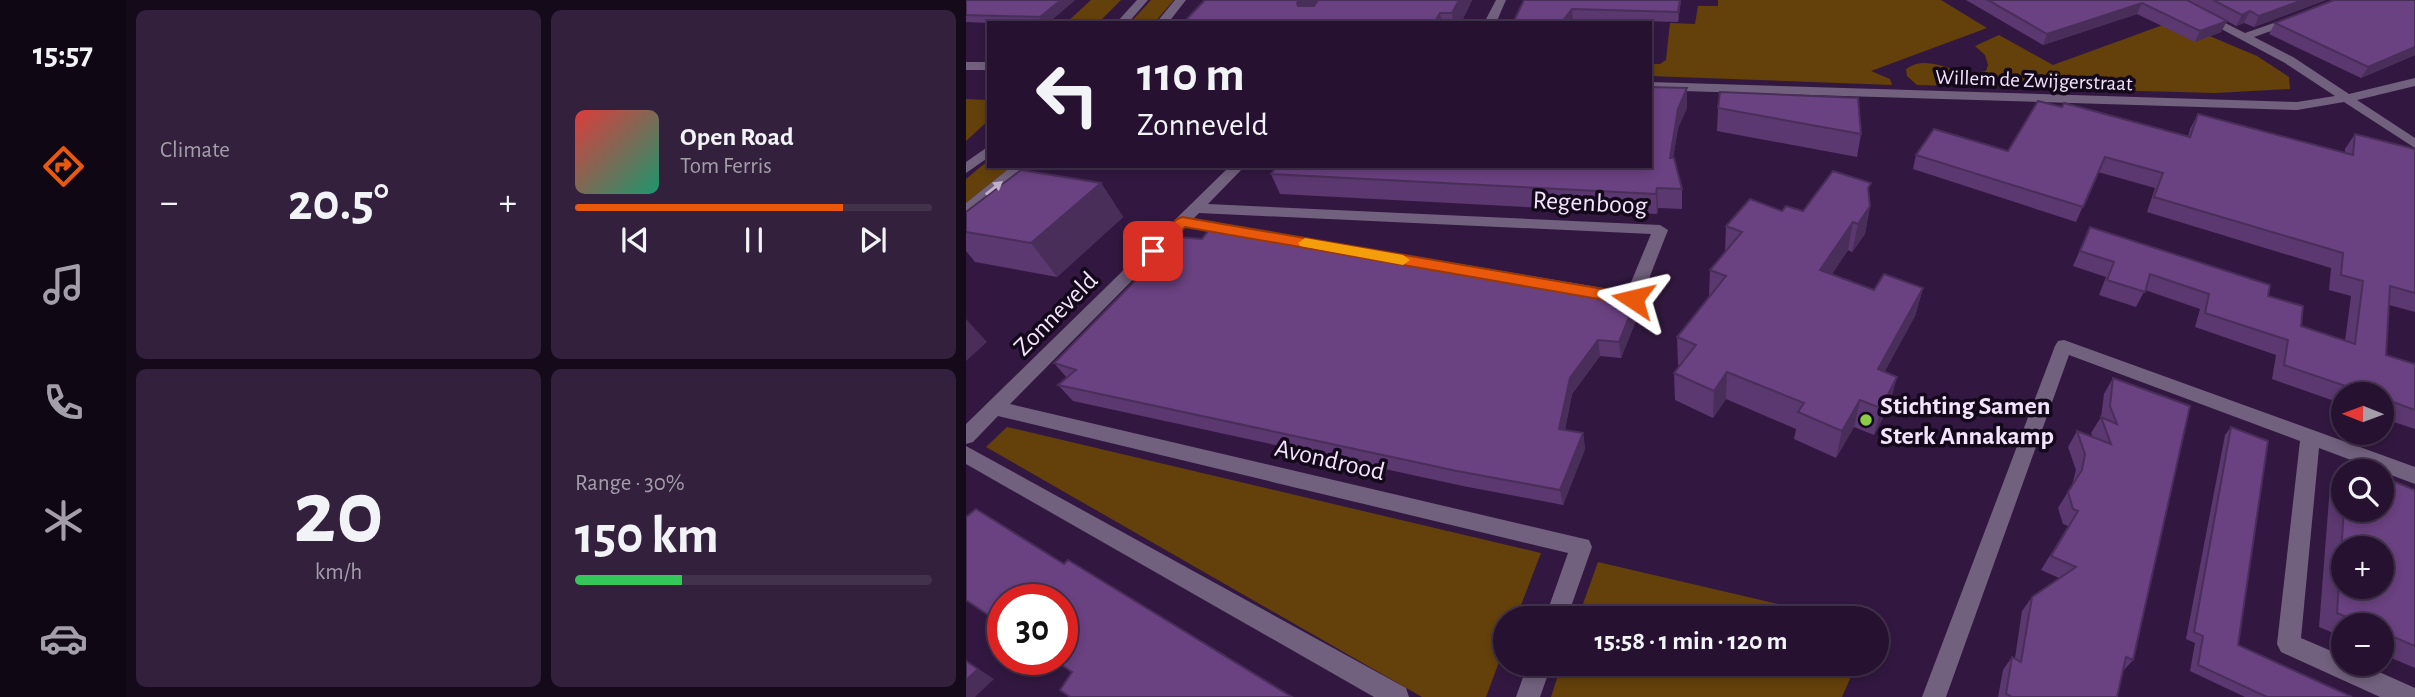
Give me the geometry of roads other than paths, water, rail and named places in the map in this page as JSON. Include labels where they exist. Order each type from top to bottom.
[{"type":"street","points":[[1124,21],[1143,0]]},
{"type":"street","points":[[1164,21],[1181,0]]},
{"type":"street","points":[[1491,21],[1501,0]]},
{"type":"street","points":[[2172,0],[2247,36],[2348,98],[2415,144]]},
{"type":"street","points":[[2247,36],[2302,16]]},
{"type":"street","points":[[966,65],[987,66]]},
{"type":"street","name":"Willem de Zwijgerstraat","points":[[1652,86],[2297,106],[2348,98],[2415,82]]},
{"type":"street","points":[[966,169],[987,152]]},
{"type":"street","points":[[966,210],[1018,168]]},
{"type":"street","name":"Zonneveld","points":[[966,436],[1236,168]]},
{"type":"street","name":"Regenboog","points":[[1182,222],[1633,299],[1661,230],[1196,208]]},
{"type":"street","points":[[1934,697],[2064,346],[2415,476]]},
{"type":"street","name":"Avondrood","points":[[994,408],[1581,547],[1560,606]]},
{"type":"street","points":[[2310,438],[2289,644],[2407,697]]},
{"type":"street","points":[[966,454],[1397,697]]},
{"type":"street","points":[[1528,697],[1535,676]]},
{"type":"place","name":"Stichting Samen Sterk Annakamp","points":[[1866,420]]}]
